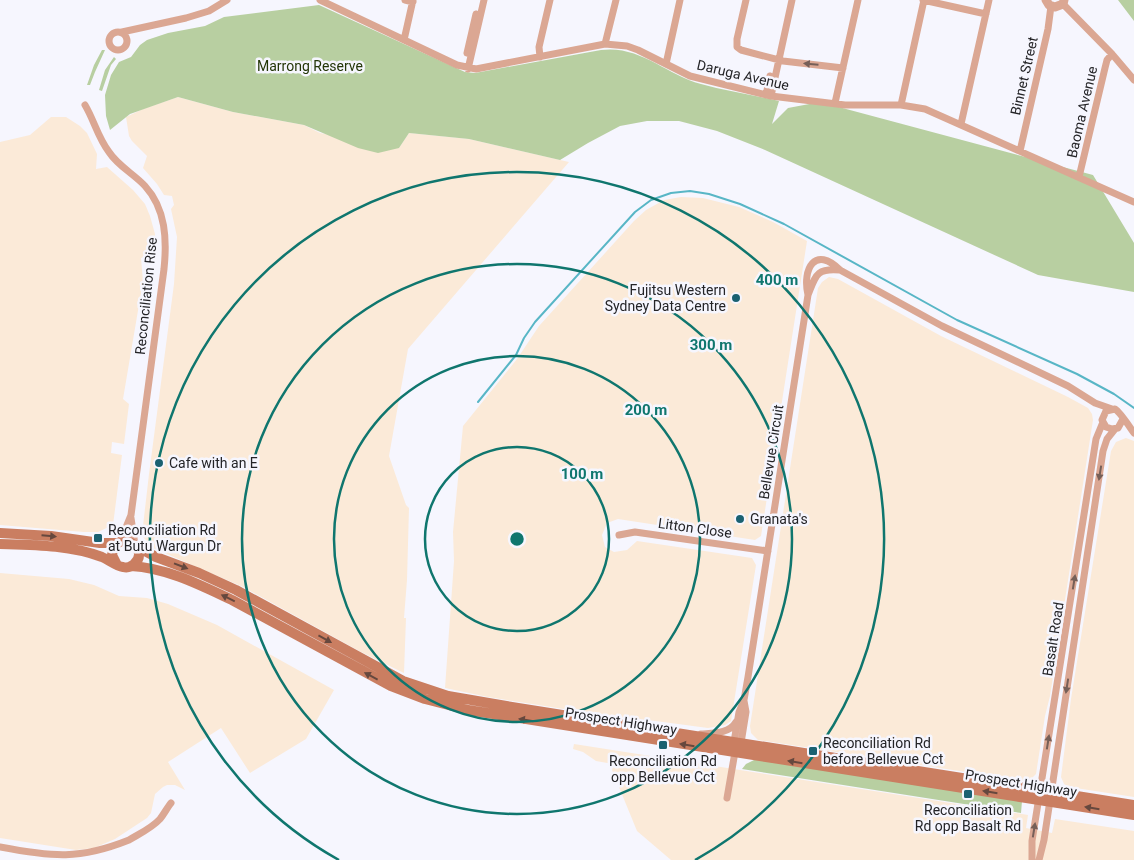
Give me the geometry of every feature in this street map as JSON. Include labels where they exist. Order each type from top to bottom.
[{"type":"main road","points":[[0,534],[50,536],[100,543],[128,541],[136,546],[138,557],[137,561],[131,566],[124,567],[92,554],[67,549],[0,544]]},
{"type":"main road","points":[[116,563],[113,558],[113,551],[119,542]]},
{"type":"main road","name":"Prospect Highway","points":[[136,546],[156,557],[199,573],[236,590],[414,685],[458,698],[693,736],[737,746]]},
{"type":"main road","name":"Prospect Highway","points":[[131,566],[158,570],[221,594],[391,686],[425,699],[468,710],[737,746],[1051,797],[1134,815]]},
{"type":"main road","name":"Prospect Highway","points":[[1051,797],[1134,805]]},
{"type":"street","points":[[141,29],[130,37],[125,48],[119,50],[111,46],[109,41],[111,35],[116,32],[141,29],[186,18],[209,11],[227,0]]},
{"type":"street","points":[[320,0],[466,68]]},
{"type":"street","points":[[404,40],[413,1],[405,0]]},
{"type":"street","points":[[466,68],[479,0]]},
{"type":"street","points":[[466,68],[484,0]]},
{"type":"street","points":[[540,57],[539,47],[550,0]]},
{"type":"street","points":[[605,44],[616,0]]},
{"type":"street","points":[[666,64],[680,0]]},
{"type":"street","points":[[746,0],[737,39],[738,47],[744,51],[776,60],[843,68]]},
{"type":"street","points":[[768,96],[788,0]]},
{"type":"street","points":[[776,60],[792,0]]},
{"type":"street","points":[[835,104],[858,0]]},
{"type":"street","points":[[901,105],[923,0],[986,14]]},
{"type":"street","points":[[961,124],[989,0]]},
{"type":"street","points":[[1049,3],[1059,6],[1064,2],[1134,80]]},
{"type":"street","name":"Binnet Street","points":[[1020,151],[1049,3]]},
{"type":"street","points":[[122,32],[128,42]]},
{"type":"street","name":"Daruga Avenue","points":[[466,68],[476,69],[605,44],[627,46],[690,76],[768,96],[835,104],[901,105],[925,109],[1134,202]]},
{"type":"street","name":"Baoma Avenue","points":[[1079,177],[1107,60],[1112,54]]},
{"type":"street","name":"Reconciliation Rise","points":[[85,105],[109,153],[145,186],[152,195],[163,219],[166,235],[164,269],[130,515],[119,542]]},
{"type":"street","name":"Bellevue Circuit","points":[[737,746],[738,718],[744,700],[808,296],[818,273],[825,269],[840,270],[942,326],[1068,386],[1094,403],[1112,409]]},
{"type":"street","points":[[1094,403],[1106,427],[1134,433]]},
{"type":"street","points":[[1103,421],[1106,411],[1112,409],[1121,413],[1123,419],[1134,433]]},
{"type":"street","points":[[1116,428],[1121,425],[1123,419]]},
{"type":"street","name":"Basalt Road","points":[[1032,860],[1032,841],[1096,439],[1103,421]]},
{"type":"street","name":"Basalt Road","points":[[1039,860],[1051,797],[1103,451],[1107,439],[1116,428]]},
{"type":"street","name":"Reconciliation Rise","points":[[130,515],[136,546]]},
{"type":"street","name":"Litton Close","points":[[619,535],[635,532],[768,551]]},
{"type":"street","points":[[1062,658],[1071,660]]},
{"type":"street","name":"Bellevue Circuit","points":[[737,746],[746,712],[744,700]]},
{"type":"street","points":[[693,736],[727,730],[734,726],[738,718]]},
{"type":"street","points":[[728,798],[737,746]]},
{"type":"street","points":[[0,847],[68,860],[92,858],[108,853],[149,828],[160,819],[171,802]]},
{"type":"shaded area","points":[[178,97],[233,112],[304,125],[320,133],[399,148],[409,133],[469,139],[569,162],[408,349],[389,456],[406,505],[409,508],[404,618],[406,618],[404,673],[361,652],[243,587],[153,548],[143,537],[149,474],[174,284],[177,237],[171,209],[174,205],[172,196],[164,195],[143,168],[147,156],[129,136],[126,117]]},
{"type":"shaded area","points":[[51,117],[66,117],[87,133],[97,154],[96,169],[107,167],[133,190],[145,204],[155,234],[155,255],[141,258],[143,281],[123,399],[129,404],[124,444],[112,442],[111,453],[122,455],[113,525],[98,532],[0,525],[0,142],[30,135]]},
{"type":"shaded area","points":[[681,197],[703,198],[739,207],[773,222],[807,241],[761,536],[755,540],[618,519],[607,523],[602,535],[605,547],[614,552],[627,550],[637,541],[752,558],[756,565],[731,721],[725,725],[708,728],[648,720],[634,720],[488,697],[445,688],[454,561],[453,532],[463,426],[517,359],[539,326],[634,221],[646,210],[664,200]]},
{"type":"shaded area","points":[[829,277],[838,279],[941,336],[1068,397],[1088,408],[1092,414],[1093,420],[1050,696],[1036,774],[1030,780],[1024,781],[758,740],[751,733],[750,726],[818,288]]},
{"type":"shaded area","points":[[1126,438],[1134,441],[1134,797],[1069,787],[1064,784],[1061,777],[1071,699],[1111,451],[1116,442]]},
{"type":"shaded area","points":[[0,573],[69,579],[94,585],[119,596],[147,598],[168,604],[217,625],[334,690],[306,739],[250,773],[221,728],[168,762],[185,790],[175,785],[163,787],[155,794],[151,813],[147,818],[115,839],[94,848],[76,850],[0,838]]},
{"type":"shaded area","points":[[574,744],[1028,815],[1026,828],[1052,833],[1055,819],[1134,831],[1134,860],[671,860],[637,831],[612,770],[613,764],[596,761],[583,752],[573,749]]},
{"type":"green space","points":[[1118,0],[1134,0],[1134,21]]},
{"type":"green space","name":"Marrong Reserve","points":[[319,5],[465,72],[475,73],[601,50],[628,52],[701,84],[779,101],[772,124],[788,108],[820,102],[1093,175],[1134,243],[1134,292],[1038,275],[765,150],[717,131],[679,121],[647,121],[620,126],[560,160],[469,139],[409,133],[399,148],[378,153],[358,148],[304,125],[233,112],[178,97],[130,114],[110,130],[106,116],[105,95],[111,75],[119,62],[131,57],[140,45],[147,40],[168,33],[205,26],[224,17]]},
{"type":"green space","points":[[102,50],[105,50],[90,85],[87,85],[94,65]]},
{"type":"green space","points":[[114,57],[116,59],[111,65],[102,91],[99,90],[105,70]]},
{"type":"green space","points":[[756,759],[1022,801],[1021,813],[742,769],[746,764]]},
{"type":"waterway","points":[[478,402],[516,355],[524,338],[535,322],[635,212],[651,200],[671,193],[690,191],[709,194],[740,204],[784,224],[957,320],[1077,374],[1114,394],[1134,408]]},
{"type":"place","name":"Fujitsu Western Sydney Data Centre","points":[[736,298]]},
{"type":"place","name":"Cafe with an E","points":[[159,463]]},
{"type":"place","name":"Granata's","points":[[740,519]]},
{"type":"place","name":"Reconciliation Rd at Butu Wargun Dr","points":[[98,538]]},
{"type":"place","name":"Reconciliation Rd opp Bellevue Cct","points":[[663,745]]},
{"type":"place","name":"Reconciliation Rd before Bellevue Cct","points":[[813,751]]},
{"type":"place","name":"Reconciliation Rd opp Basalt Rd","points":[[968,794]]}]
